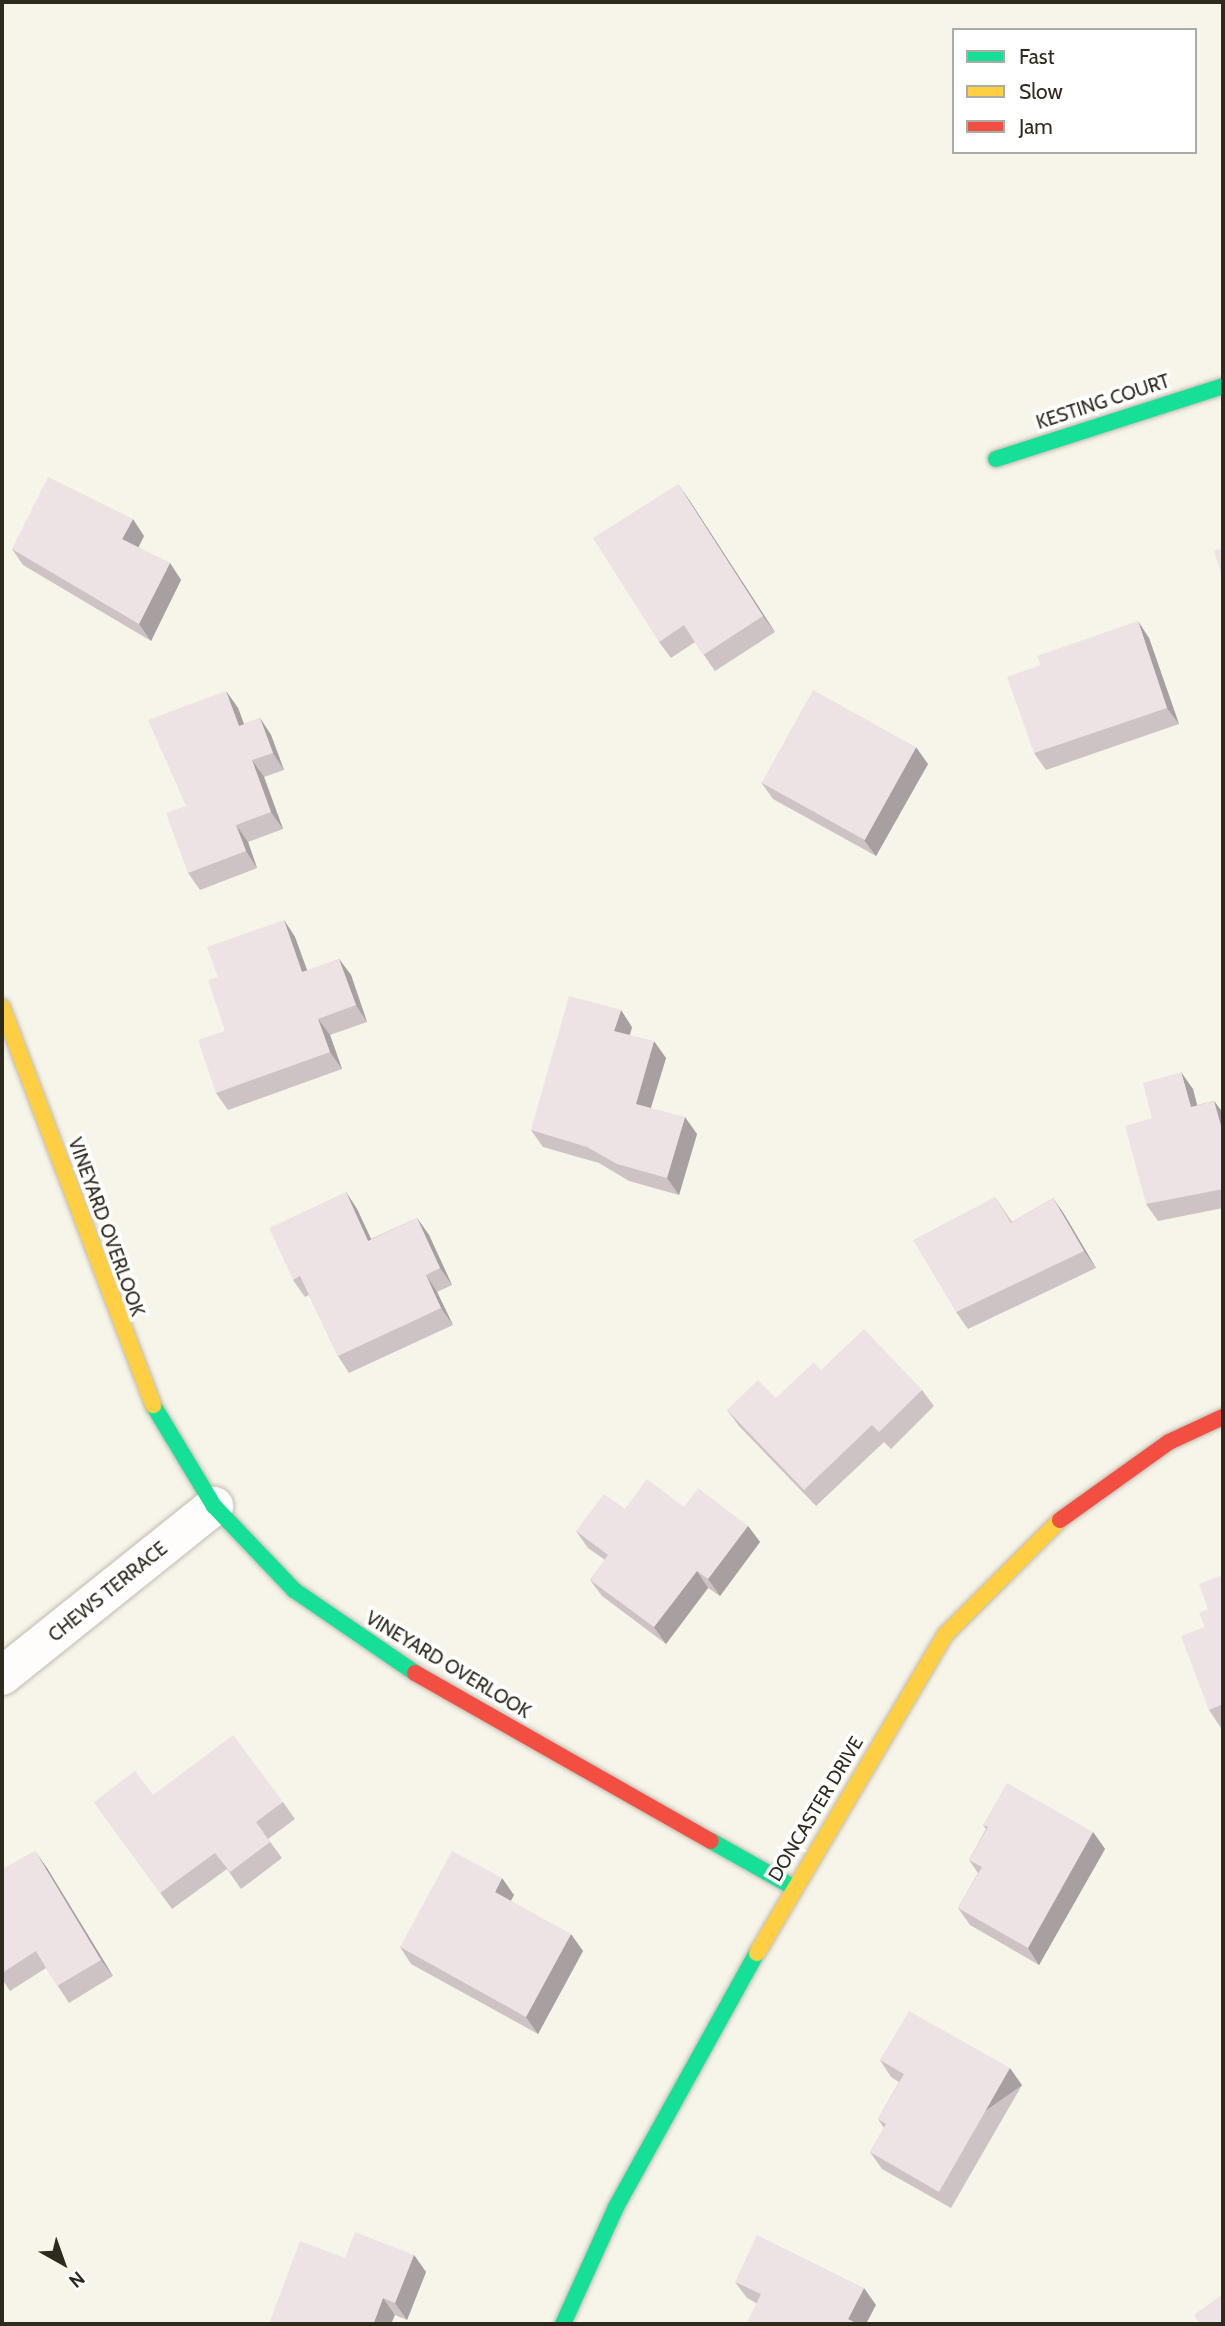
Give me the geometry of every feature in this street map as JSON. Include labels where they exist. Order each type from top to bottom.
[{"type":"street","name":"KESTING COURT","points":[[996,459],[1223,386]]},
{"type":"street","name":"VINEYARD OVERLOOK","points":[[2,1007],[126,1342],[161,1425],[214,1506],[294,1590],[384,1656],[793,1887]]},
{"type":"street","name":"DONCASTER DRIVE","points":[[563,2324],[615,2207],[793,1887],[945,1635],[1047,1529],[1169,1442],[1223,1417]]},
{"type":"street","name":"CHEWS TERRACE","points":[[2,1676],[214,1506]]},
{"type":"building","points":[[48,477],[133,519],[122,539],[170,563],[139,624],[12,549]]},
{"type":"building","points":[[678,484],[763,616],[703,655],[684,625],[659,642],[593,538]]},
{"type":"building","points":[[1223,548],[1223,579],[1214,551]]},
{"type":"building","points":[[1138,621],[1167,708],[1034,753],[1007,677],[1041,665],[1037,656]]},
{"type":"building","points":[[813,690],[916,747],[865,840],[762,783]]},
{"type":"building","points":[[226,691],[239,726],[260,718],[273,753],[252,760],[271,812],[236,825],[246,851],[188,873],[166,813],[186,806],[148,720]]},
{"type":"building","points":[[284,920],[302,972],[339,959],[356,1005],[318,1019],[330,1052],[216,1093],[198,1040],[225,1031],[208,980],[218,977],[207,947]]},
{"type":"building","points":[[569,996],[621,1010],[614,1031],[654,1041],[636,1104],[685,1117],[667,1178],[617,1164],[587,1147],[531,1130]]},
{"type":"building","points":[[1181,1072],[1191,1107],[1214,1101],[1223,1126],[1223,1189],[1146,1204],[1125,1126],[1152,1118],[1143,1083]]},
{"type":"building","points":[[346,1192],[368,1241],[417,1218],[440,1268],[426,1275],[441,1308],[338,1356],[300,1276],[293,1280],[269,1228]]},
{"type":"building","points":[[995,1197],[1011,1223],[1053,1198],[1084,1251],[956,1312],[913,1240]]},
{"type":"building","points":[[864,1329],[922,1390],[879,1432],[872,1425],[804,1490],[727,1410],[758,1380],[776,1398],[814,1362],[821,1370]]},
{"type":"building","points":[[647,1479],[684,1507],[698,1488],[748,1526],[708,1579],[697,1571],[654,1627],[590,1580],[608,1555],[576,1531],[604,1494],[625,1509]]},
{"type":"building","points":[[1223,1575],[1223,1704],[1209,1710],[1181,1636],[1205,1627],[1199,1613],[1208,1609],[1199,1584]]},
{"type":"building","points":[[233,1735],[283,1802],[256,1822],[270,1842],[230,1872],[215,1853],[160,1893],[94,1802],[135,1771],[153,1795]]},
{"type":"building","points":[[1007,1783],[1093,1832],[1028,1948],[958,1908],[982,1867],[969,1860],[988,1827],[983,1825]]},
{"type":"building","points":[[35,1851],[101,1960],[57,1986],[36,1951],[2,1973],[2,1869]]},
{"type":"building","points":[[452,1851],[502,1878],[495,1892],[571,1934],[526,2017],[400,1947]]},
{"type":"building","points":[[909,2011],[1010,2068],[939,2192],[870,2152],[886,2124],[878,2119],[904,2074],[880,2060]]},
{"type":"building","points":[[355,2232],[414,2255],[395,2303],[383,2298],[374,2322],[379,2324],[269,2324],[300,2241],[345,2258]]},
{"type":"building","points":[[757,2235],[864,2288],[848,2319],[858,2324],[746,2324],[761,2294],[735,2282]]},
{"type":"building","points":[[1223,2294],[1223,2324],[1200,2324],[1194,2315]]},
{"type":"traffic: fast","points":[[996,459],[1223,386]]},
{"type":"traffic: fast","points":[[153,1405],[214,1506],[294,1590],[415,1673]]},
{"type":"traffic: fast","points":[[711,1841],[793,1887]]},
{"type":"traffic: fast","points":[[563,2324],[616,2207],[757,1953]]},
{"type":"traffic: slow","points":[[2,1007],[153,1405]]},
{"type":"traffic: slow","points":[[757,1953],[945,1635],[1060,1520]]},
{"type":"traffic: jam","points":[[1060,1520],[1169,1442],[1223,1417]]},
{"type":"traffic: jam","points":[[415,1673],[711,1841]]}]
